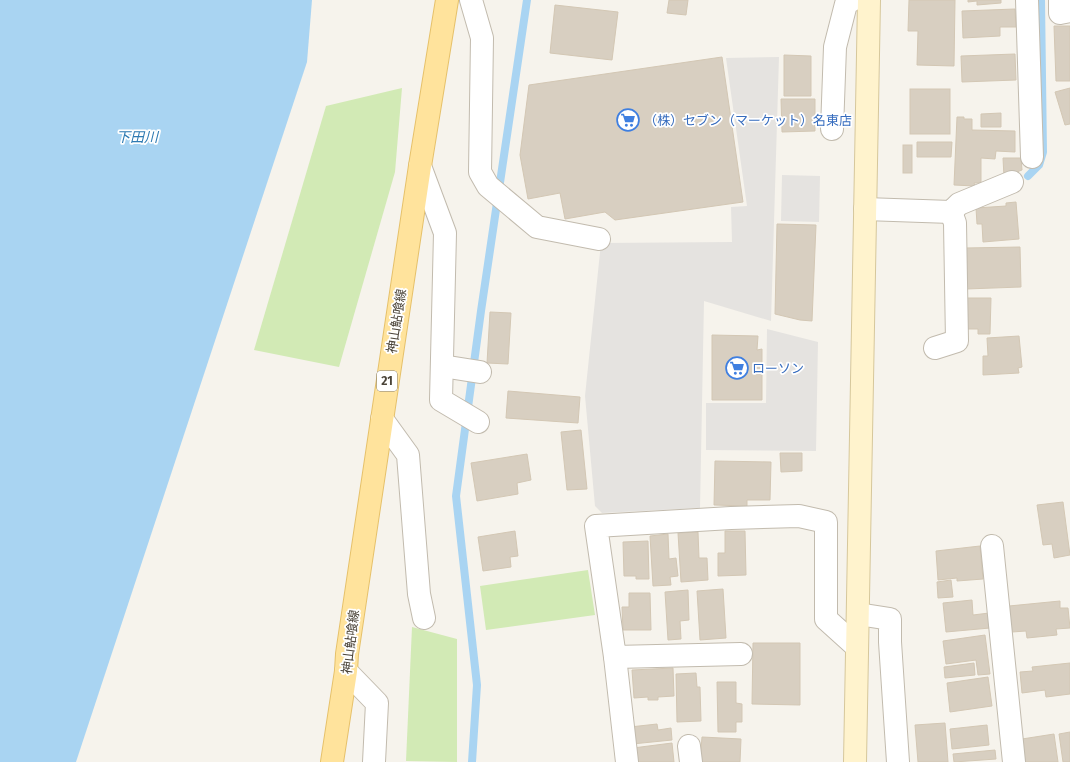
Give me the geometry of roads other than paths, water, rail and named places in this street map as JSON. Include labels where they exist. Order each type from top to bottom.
[{"type":"main road","name":"神山鮎喰線","points":[[332,762],[346,671],[346,654],[420,166],[447,0]]},
{"type":"street","points":[[471,0],[482,38],[480,172],[488,186],[538,227],[599,239]]},
{"type":"street","points":[[832,129],[835,47],[846,4],[852,0]]},
{"type":"street","points":[[855,762],[869,0]]},
{"type":"street","points":[[1027,0],[1032,157]]},
{"type":"street","points":[[1060,0],[1060,13],[1070,11]]},
{"type":"street","points":[[420,166],[445,233],[441,400],[478,422]]},
{"type":"street","points":[[866,209],[951,212],[960,204],[1012,182]]},
{"type":"street","points":[[935,348],[957,342],[955,223],[951,212]]},
{"type":"street","points":[[442,366],[480,372]]},
{"type":"street","points":[[382,419],[408,455],[419,594],[424,618]]},
{"type":"street","points":[[627,762],[615,657],[596,526],[731,518],[799,516],[826,522],[826,619],[857,647]]},
{"type":"street","points":[[992,546],[1014,762]]},
{"type":"street","points":[[858,614],[890,619],[890,642],[898,762]]},
{"type":"street","points":[[615,657],[741,654]]},
{"type":"street","points":[[346,671],[377,703],[374,762]]},
{"type":"water","name":"下田川","points":[[0,0],[312,0],[307,62],[76,762],[0,762]]},
{"type":"waterway","points":[[472,762],[477,685],[456,496],[481,311],[527,0]]},
{"type":"waterway","points":[[1028,176],[1039,165],[1043,152],[1041,0]]},
{"type":"place","name":"（株）セブン（マーケット）名東店","points":[[628,120]]},
{"type":"place","name":"ローソン","points":[[737,368]]}]
